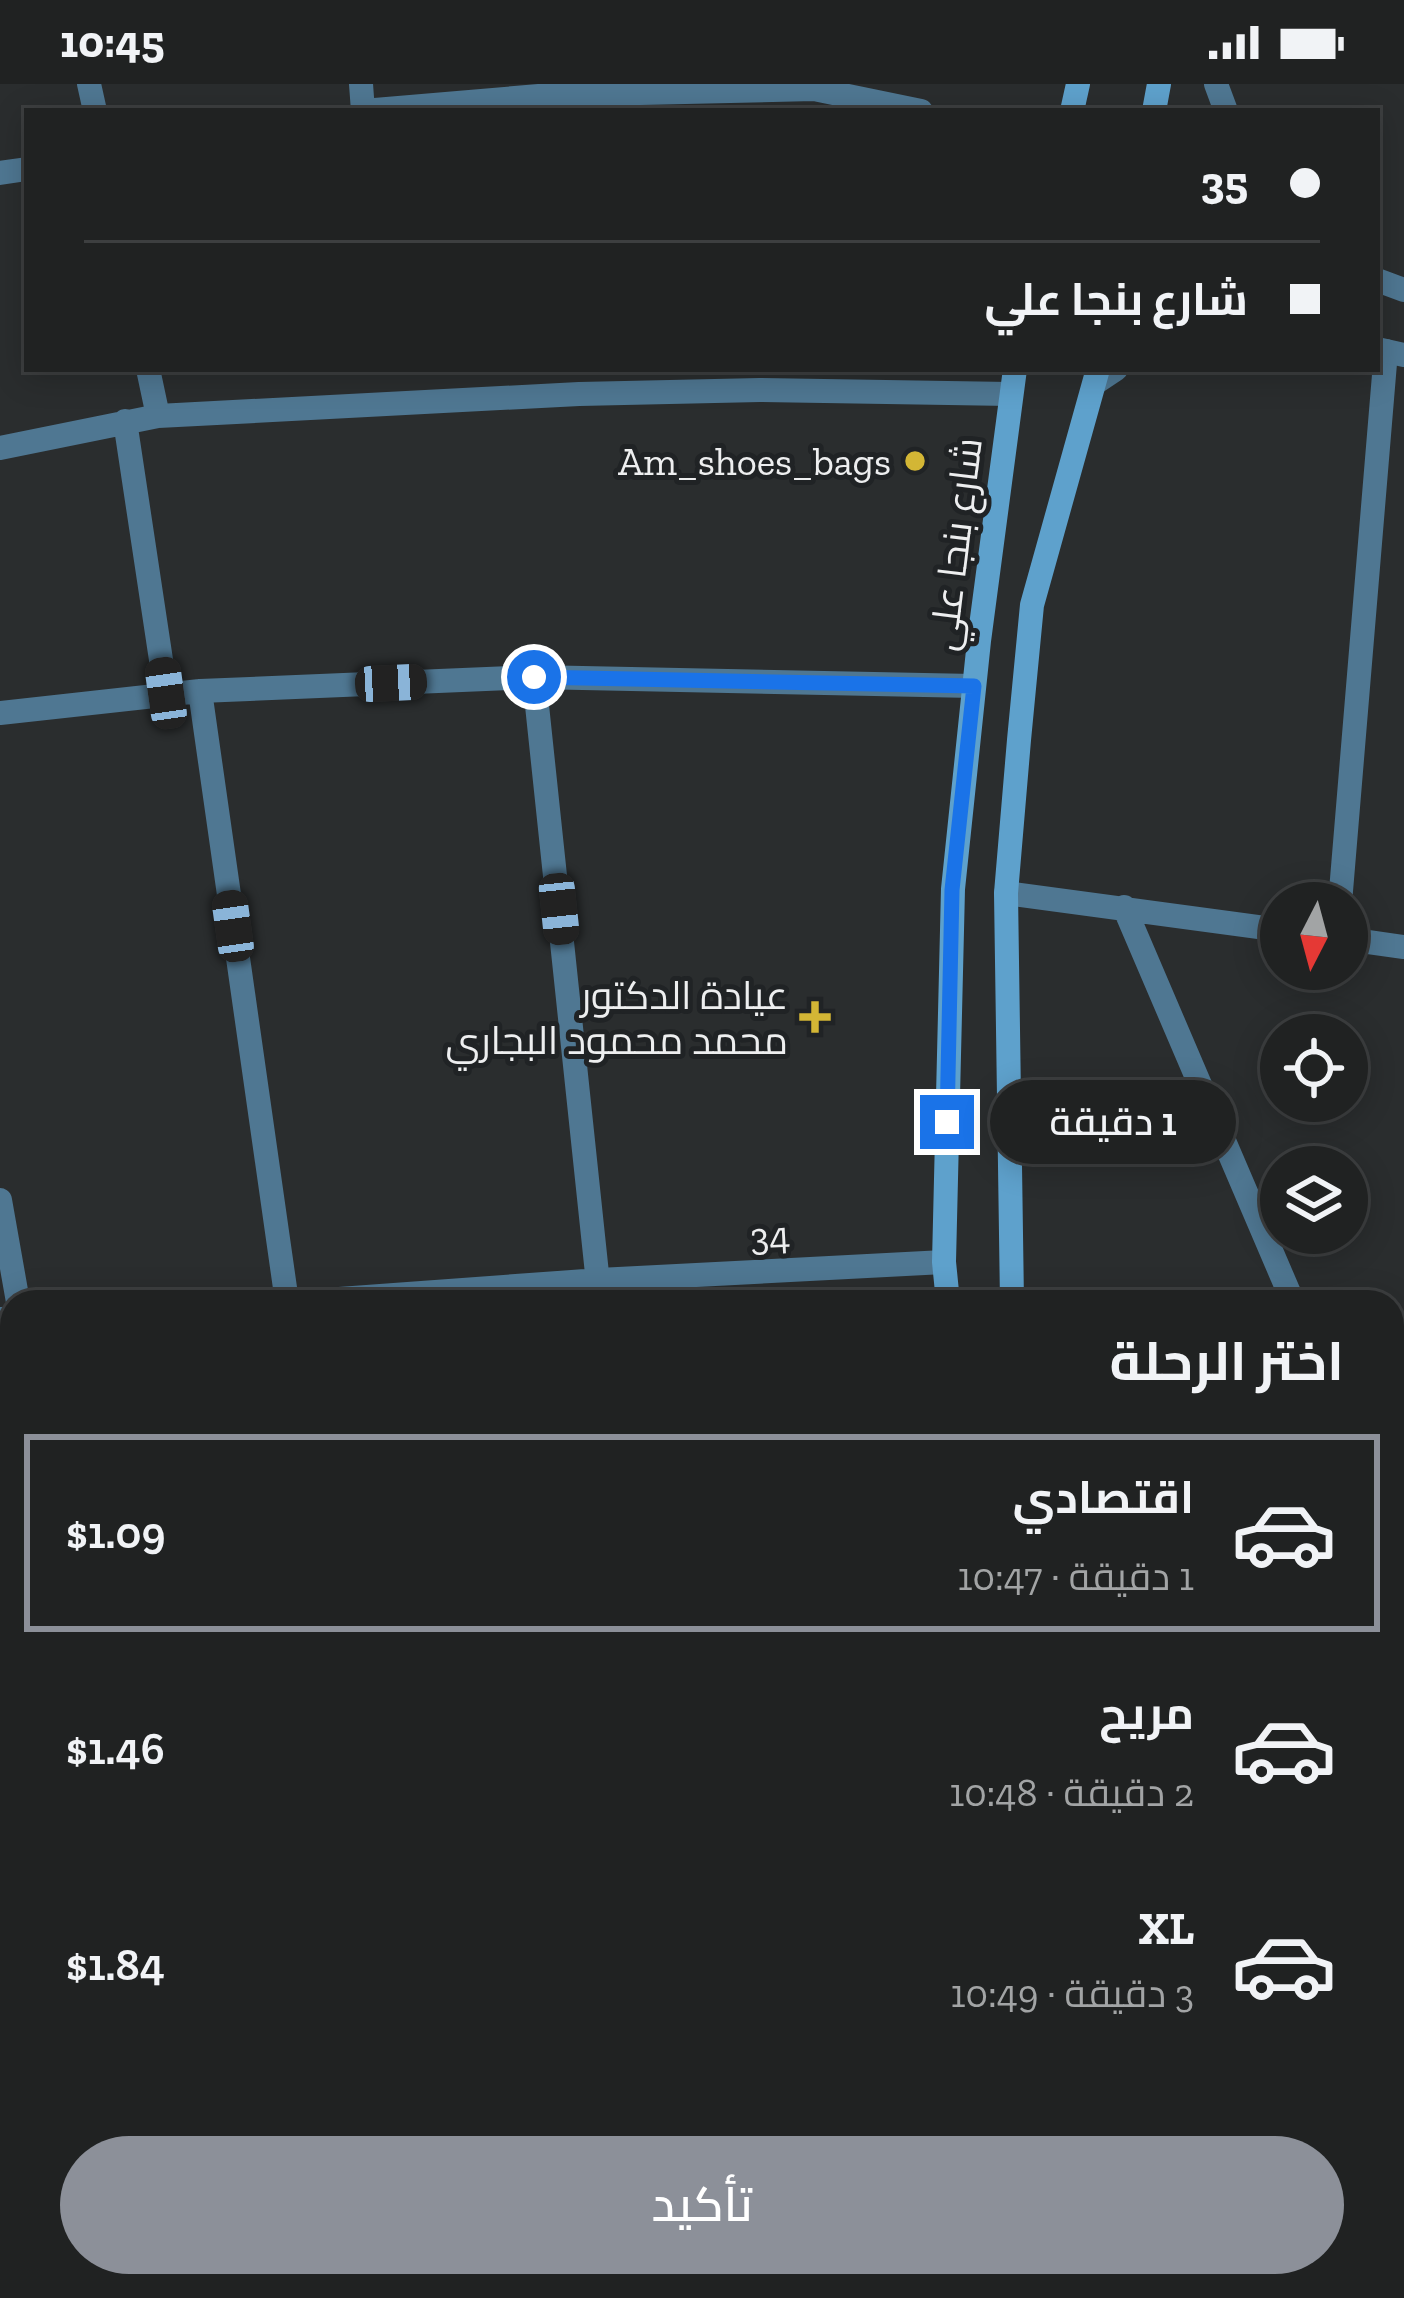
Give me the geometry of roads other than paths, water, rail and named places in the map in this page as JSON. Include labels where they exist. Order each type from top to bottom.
[{"type":"main road","points":[[1012,1290],[1006,893],[1032,604],[1103,374]]},
{"type":"main road","name":"شارع بنجا علي","points":[[947,1290],[952,890],[1012,381]]},
{"type":"street","points":[[390,108],[552,90],[814,89],[906,108]]},
{"type":"street","points":[[1342,882],[1389,352]]},
{"type":"street","points":[[149,372],[158,416]]},
{"type":"street","points":[[0,448],[158,416],[579,394],[1012,381]]},
{"type":"street","points":[[125,422],[166,693]]},
{"type":"street","points":[[534,677],[599,1290]]},
{"type":"street","points":[[0,713],[166,693],[534,677],[974,686]]},
{"type":"street","points":[[200,691],[285,1290]]},
{"type":"street","points":[[1006,893],[1260,927]]},
{"type":"street","points":[[1124,907],[1288,1290]]},
{"type":"street","points":[[1368,942],[1404,947]]},
{"type":"street","points":[[0,1201],[16,1290]]},
{"type":"street","name":"34","points":[[611,1290],[944,1262]]},
{"type":"place","name":"Am_shoes_bags","points":[[915,461]]},
{"type":"place","name":"عيادة الدكتور محمد محمود البجاري","points":[[815,1017]]}]
